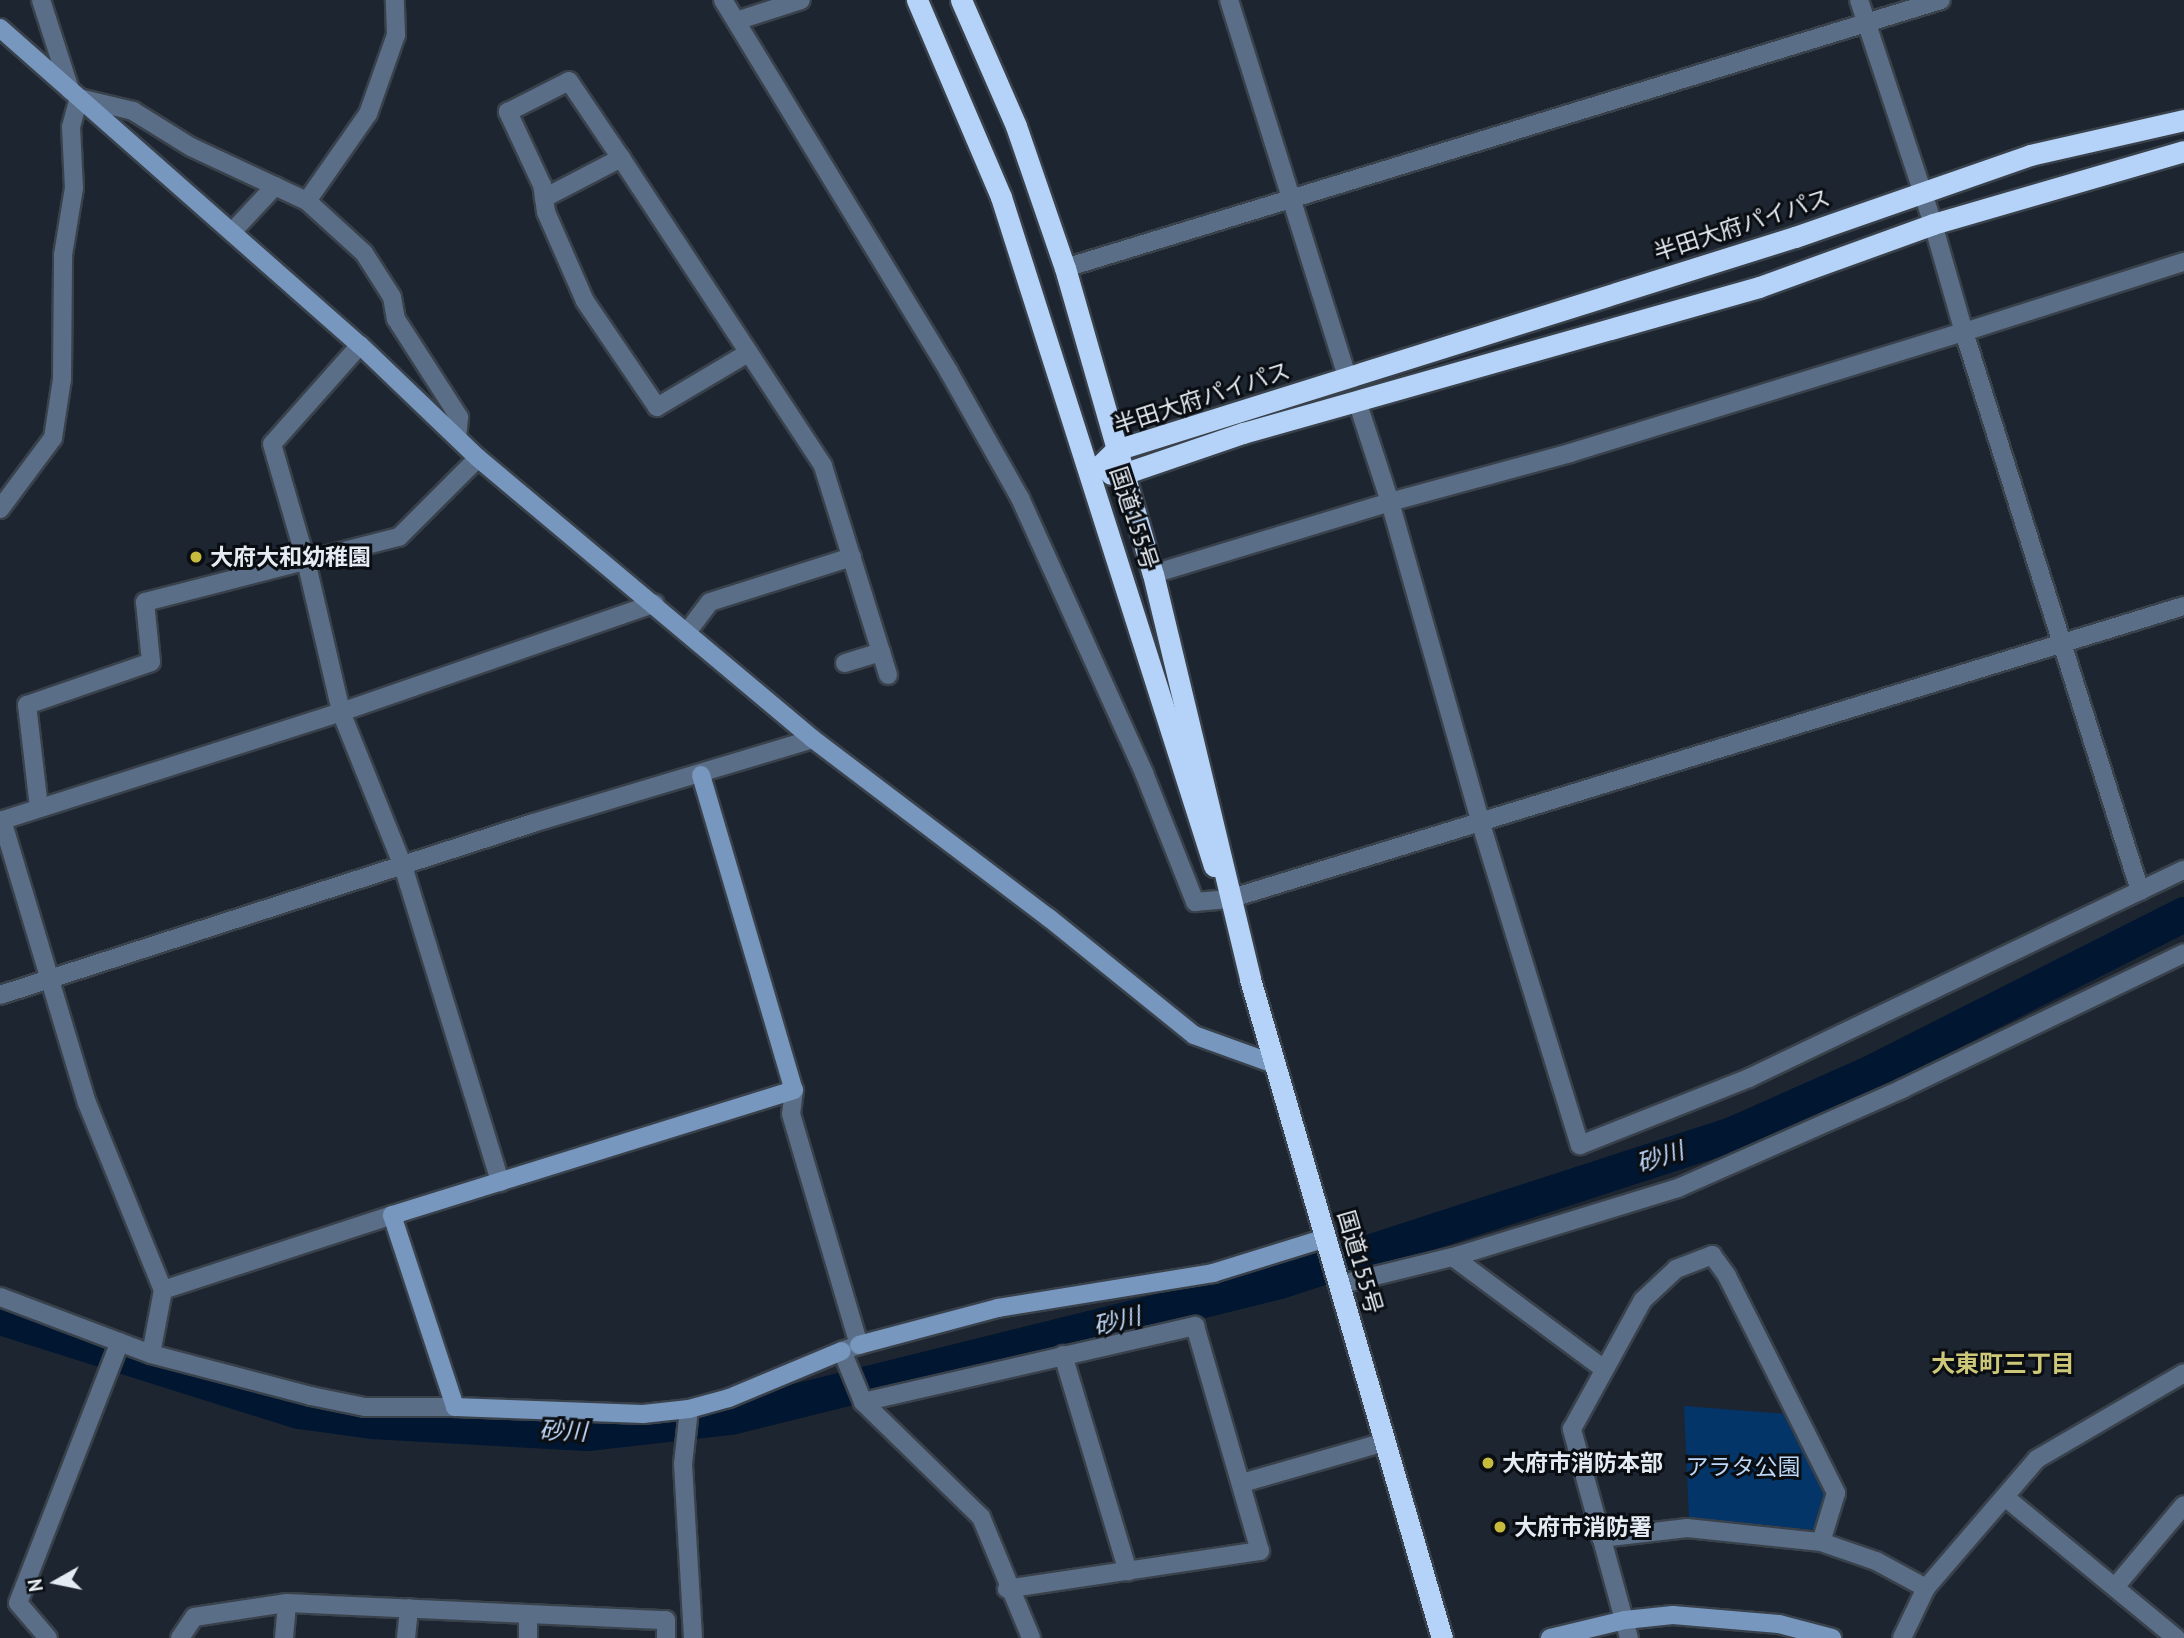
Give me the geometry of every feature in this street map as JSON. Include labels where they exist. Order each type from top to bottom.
[{"type":"highway","name":"国道155号","points":[[917,0],[1001,197],[1092,473],[1205,845],[1229,900]]},
{"type":"highway","name":"国道155号","points":[[961,0],[1016,126],[1065,268],[1153,574],[1229,900],[1442,1638]]},
{"type":"highway","name":"半田大府パイパス","points":[[1092,473],[1116,450],[1348,379],[1921,195],[2030,155],[2184,120]]},
{"type":"highway","name":"半田大府パイパス","points":[[1092,473],[1123,474],[1357,401],[1759,287],[1933,224],[2184,151]]},
{"type":"street","points":[[0,509],[53,438],[62,379],[63,255],[74,188],[71,127],[74,94],[41,0]]},
{"type":"street","points":[[307,201],[368,114],[396,35],[395,0]]},
{"type":"street","points":[[723,0],[949,372],[1020,498],[1144,773],[1195,902],[1229,900],[2063,647],[2184,606]]},
{"type":"street","points":[[736,21],[801,0]]},
{"type":"street","points":[[1229,0],[1289,199],[1348,379]]},
{"type":"street","points":[[1859,0],[1921,195],[1933,224],[1964,332],[2140,891]]},
{"type":"street","points":[[1065,268],[1941,0]]},
{"type":"street","points":[[0,28],[360,345],[478,458],[656,603],[813,739],[1049,918],[1194,1035],[1277,1065]]},
{"type":"street","points":[[748,353],[657,407],[585,301],[508,112],[569,80],[823,466],[888,676]]},
{"type":"street","points":[[74,94],[133,111],[191,146],[307,201],[372,264],[392,297],[396,319],[459,417],[457,438]]},
{"type":"street","points":[[544,198],[621,158]]},
{"type":"street","points":[[232,232],[275,186]]},
{"type":"street","points":[[1153,574],[1390,502],[1570,453],[2184,262]]},
{"type":"street","points":[[360,345],[272,444],[306,561],[341,712],[403,866],[500,1182]]},
{"type":"street","points":[[1357,401],[1390,502],[1481,824],[1580,1145],[1749,1078],[2184,870]]},
{"type":"street","points":[[39,808],[27,705],[151,662],[145,602],[399,537],[478,458]]},
{"type":"street","points":[[688,631],[710,602],[852,557]]},
{"type":"street","points":[[151,1354],[163,1290],[87,1103],[1,820],[341,712],[656,603]]},
{"type":"street","points":[[845,663],[881,652]]},
{"type":"street","points":[[0,995],[813,739]]},
{"type":"street","points":[[701,775],[794,1090],[791,1114],[863,1401],[981,1517],[1007,1589],[1031,1638]]},
{"type":"street","points":[[1338,1285],[1453,1257],[1678,1188],[1902,1089],[2184,953]]},
{"type":"street","points":[[163,1290],[392,1215],[794,1090]]},
{"type":"street","points":[[392,1215],[455,1407]]},
{"type":"street","points":[[0,1297],[151,1354],[365,1407],[455,1407],[643,1414],[689,1410],[729,1398],[848,1349],[998,1308],[1213,1273],[1326,1239]]},
{"type":"street","points":[[1629,1638],[1572,1429],[1643,1300],[1676,1269],[1712,1255],[1727,1276],[1836,1493],[1821,1542]]},
{"type":"street","points":[[1453,1257],[1604,1369]]},
{"type":"street","points":[[863,1401],[1195,1326],[1242,1483],[1259,1551],[1007,1589]]},
{"type":"street","points":[[48,1638],[18,1603],[119,1343]]},
{"type":"street","points":[[1063,1355],[1128,1571]]},
{"type":"street","points":[[1902,1638],[1926,1588],[2037,1459],[2184,1373]]},
{"type":"street","points":[[689,1410],[683,1464],[693,1638]]},
{"type":"street","points":[[1242,1483],[1385,1442]]},
{"type":"street","points":[[2005,1497],[2176,1638]]},
{"type":"street","points":[[2115,1587],[2184,1505]]},
{"type":"street","points":[[1601,1538],[1687,1528],[1821,1542],[1876,1561],[1926,1588]]},
{"type":"street","points":[[284,1638],[287,1603]]},
{"type":"street","points":[[180,1638],[194,1617],[287,1603],[666,1620],[666,1638]]},
{"type":"street","points":[[406,1638],[409,1608]]},
{"type":"street","points":[[528,1614],[528,1638]]},
{"type":"street","points":[[1550,1638],[1625,1620],[1673,1615],[1742,1619],[1832,1638]]},
{"type":"green space","name":"アラタ公園","points":[[1684,1406],[1786,1414],[1826,1493],[1817,1530],[1689,1519]]},
{"type":"waterway","name":"砂川","points":[[0,1317],[299,1411],[371,1421],[587,1433],[730,1417],[1279,1281],[1734,1133],[1865,1075],[2184,914]]},
{"type":"place","name":"大府大和幼稚園","points":[[196,557]]},
{"type":"place","name":"大府市消防本部","points":[[1488,1463]]},
{"type":"place","name":"大府市消防署","points":[[1500,1527]]},
{"type":"district","name":"大東町三丁目","points":[[2003,1364]]}]
